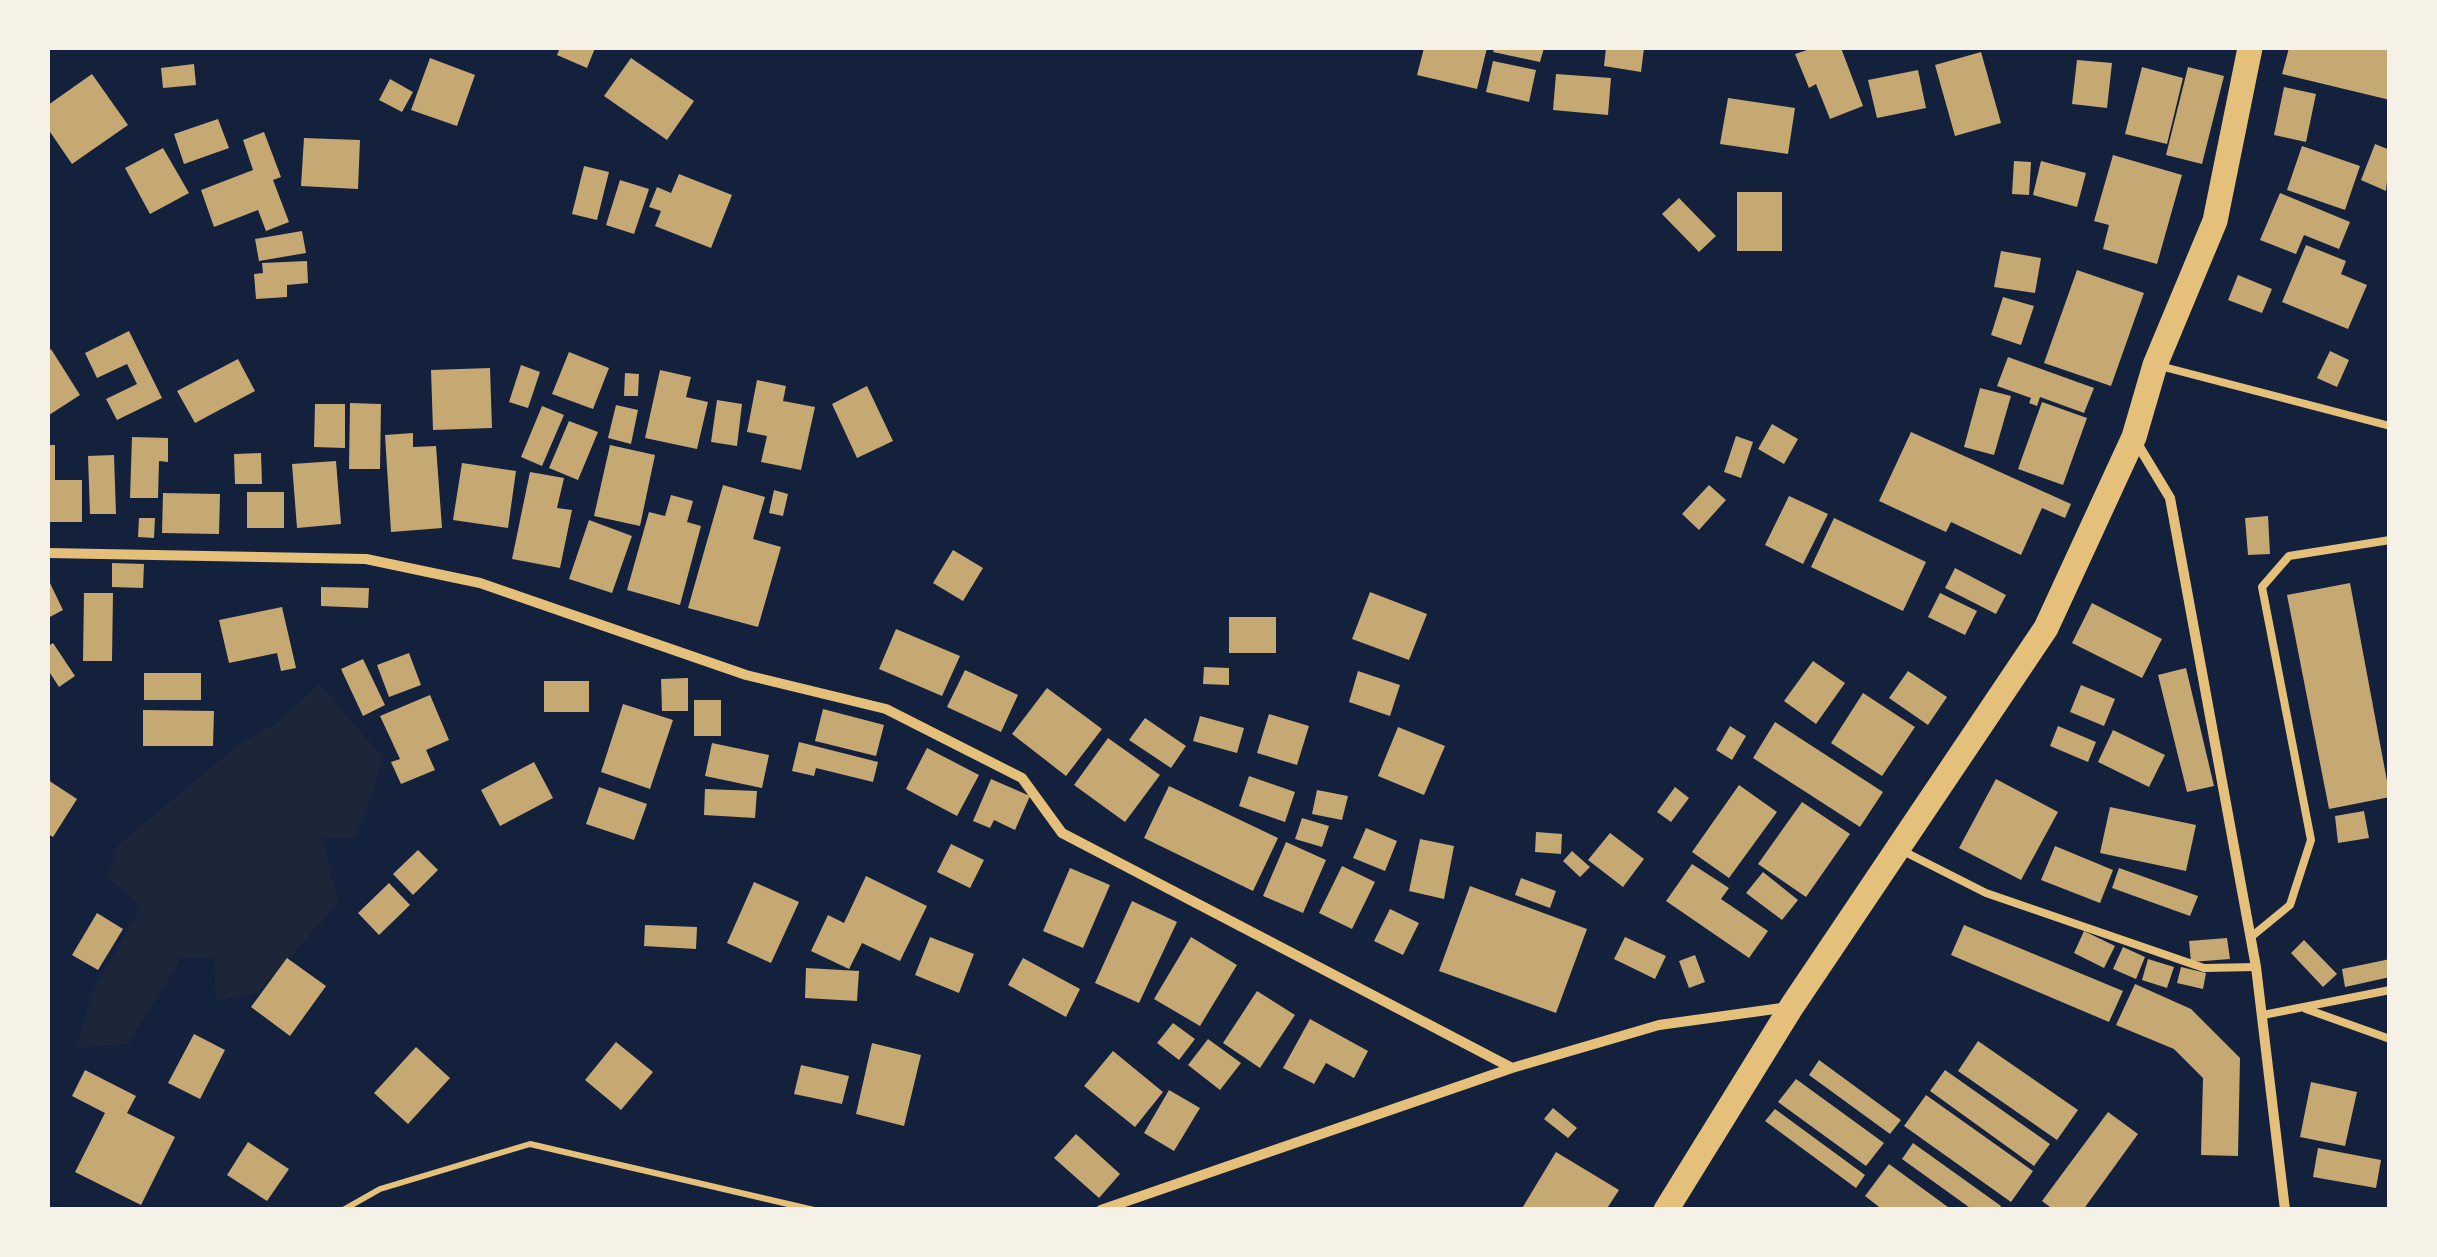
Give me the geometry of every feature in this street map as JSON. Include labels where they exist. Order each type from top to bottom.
[{"type":"main road","points":[[1666,1210],[1792,1006],[1901,850],[2046,628],[2134,437],[2155,365],[2215,221],[2250,48]]},
{"type":"street","points":[[2134,437],[2170,498],[2256,967],[2284,1210]]},
{"type":"street","points":[[48,552],[366,558],[480,583],[746,675],[886,709],[1022,778],[1062,833],[1512,1068]]},
{"type":"street","points":[[1101,1210],[1512,1068],[1659,1026],[1792,1006]]},
{"type":"lane","points":[[2155,365],[2390,426]]},
{"type":"lane","points":[[2251,936],[2290,904],[2312,840],[2262,587],[2289,556],[2390,540]]},
{"type":"lane","points":[[1901,850],[1986,892],[2204,968],[2256,967]]},
{"type":"lane","points":[[2263,1016],[2390,990]]},
{"type":"lane","points":[[2306,1009],[2390,1038]]},
{"type":"path","points":[[343,1210],[380,1189],[530,1144],[814,1210]]},
{"type":"shaded area","points":[[319,684],[384,759],[355,838],[322,838],[338,903],[257,993],[216,1001],[214,958],[181,958],[129,1043],[77,1049],[92,993],[141,906],[107,877],[118,845],[238,745],[276,724]]},
{"type":"building","points":[[560,48],[595,48],[587,68],[557,55]]},
{"type":"building","points":[[1424,48],[1487,48],[1477,89],[1417,75]]},
{"type":"building","points":[[1495,48],[1544,48],[1540,62],[1493,52]]},
{"type":"building","points":[[1606,48],[1644,48],[1641,72],[1604,66]]},
{"type":"building","points":[[1813,48],[1841,48],[1863,106],[1830,119],[1816,84],[1809,88],[1795,54]]},
{"type":"building","points":[[2289,48],[2390,48],[2390,100],[2282,74]]},
{"type":"building","points":[[1981,52],[2001,123],[1955,136],[1935,65]]},
{"type":"building","points":[[430,58],[475,75],[457,126],[411,110]]},
{"type":"building","points":[[631,58],[694,101],[667,140],[604,96]]},
{"type":"building","points":[[2077,60],[2112,63],[2107,108],[2072,104]]},
{"type":"building","points":[[1493,61],[1536,70],[1529,102],[1486,92]]},
{"type":"building","points":[[194,64],[196,85],[163,88],[161,68]]},
{"type":"building","points":[[2142,67],[2183,78],[2167,144],[2125,134]]},
{"type":"building","points":[[2188,67],[2224,76],[2202,164],[2166,155]]},
{"type":"building","points":[[1918,70],[1926,108],[1877,118],[1868,80]]},
{"type":"building","points":[[92,74],[128,125],[72,164],[48,129],[48,105]]},
{"type":"building","points":[[1556,74],[1611,78],[1608,115],[1553,110]]},
{"type":"building","points":[[390,79],[413,92],[402,112],[379,100]]},
{"type":"building","points":[[2284,87],[2316,94],[2306,142],[2274,135]]},
{"type":"building","points":[[1728,98],[1795,108],[1788,154],[1720,144]]},
{"type":"building","points":[[218,119],[229,148],[184,164],[174,134]]},
{"type":"building","points":[[264,132],[281,177],[273,180],[289,222],[266,231],[258,210],[214,227],[201,190],[253,170],[243,140]]},
{"type":"building","points":[[304,138],[360,140],[358,189],[301,186]]},
{"type":"building","points":[[2375,144],[2390,150],[2386,191],[2361,180]]},
{"type":"building","points":[[2302,146],[2360,166],[2345,210],[2287,190]]},
{"type":"building","points":[[163,148],[189,193],[150,214],[125,168]]},
{"type":"building","points":[[2113,155],[2182,175],[2157,264],[2103,249],[2109,225],[2094,221]]},
{"type":"building","points":[[2014,161],[2031,162],[2029,195],[2012,194]]},
{"type":"building","points":[[2041,161],[2086,173],[2077,207],[2033,195]]},
{"type":"building","points":[[584,166],[609,172],[597,220],[572,214]]},
{"type":"building","points":[[679,174],[732,195],[711,248],[655,226],[661,211],[649,207],[657,187],[671,193]]},
{"type":"building","points":[[620,180],[649,189],[634,234],[606,225]]},
{"type":"building","points":[[1737,192],[1782,192],[1782,251],[1737,251]]},
{"type":"building","points":[[2280,193],[2350,222],[2339,249],[2304,235],[2296,254],[2260,240]]},
{"type":"building","points":[[1679,198],[1716,236],[1699,252],[1662,214]]},
{"type":"building","points":[[302,231],[306,253],[259,261],[255,239]]},
{"type":"building","points":[[2306,245],[2346,261],[2341,274],[2367,285],[2348,329],[2282,302]]},
{"type":"building","points":[[2001,251],[2041,258],[2035,293],[1994,287]]},
{"type":"building","points":[[307,261],[308,283],[287,285],[287,297],[256,299],[254,274],[263,273],[262,263]]},
{"type":"building","points":[[2077,270],[2144,293],[2111,386],[2044,363]]},
{"type":"building","points":[[2238,275],[2272,289],[2262,313],[2228,300]]},
{"type":"building","points":[[2003,297],[2034,306],[2021,345],[1991,335]]},
{"type":"building","points":[[129,331],[162,398],[117,420],[106,399],[137,384],[127,364],[97,378],[85,353]]},
{"type":"building","points":[[51,349],[80,395],[49,415],[48,352]]},
{"type":"building","points":[[2330,351],[2349,360],[2337,387],[2317,378]]},
{"type":"building","points":[[569,352],[609,368],[593,409],[552,394]]},
{"type":"building","points":[[2008,357],[2094,388],[2084,413],[2040,397],[2037,406],[2029,403],[2031,398],[1997,386]]},
{"type":"building","points":[[238,359],[255,391],[195,423],[177,391]]},
{"type":"building","points":[[521,365],[540,372],[528,408],[509,402]]},
{"type":"building","points":[[490,368],[492,428],[433,430],[431,370]]},
{"type":"building","points":[[660,370],[691,377],[686,397],[708,402],[697,449],[645,438]]},
{"type":"building","points":[[625,373],[639,374],[638,396],[624,396]]},
{"type":"building","points":[[757,380],[786,386],[783,401],[815,407],[801,470],[761,462],[767,436],[747,432]]},
{"type":"building","points":[[867,386],[893,441],[857,458],[832,404]]},
{"type":"building","points":[[1980,388],[2011,396],[1994,455],[1964,447]]},
{"type":"building","points":[[717,400],[742,404],[737,446],[711,442]]},
{"type":"building","points":[[2042,402],[2087,418],[2063,485],[2018,469]]},
{"type":"building","points":[[350,403],[381,404],[380,469],[349,469]]},
{"type":"building","points":[[315,404],[345,404],[345,448],[314,447]]},
{"type":"building","points":[[616,405],[638,410],[631,444],[608,438]]},
{"type":"building","points":[[542,406],[564,415],[542,466],[521,457]]},
{"type":"building","points":[[569,421],[598,432],[578,480],[549,468]]},
{"type":"building","points":[[1772,424],[1798,439],[1784,464],[1758,449]]},
{"type":"building","points":[[1911,432],[2071,504],[2065,518],[2042,508],[2021,555],[1951,522],[1946,532],[1879,501]]},
{"type":"building","points":[[413,433],[413,447],[436,446],[442,528],[391,532],[385,435]]},
{"type":"building","points":[[1736,436],[1753,442],[1741,478],[1724,472]]},
{"type":"building","points":[[132,437],[168,438],[168,462],[159,461],[158,498],[130,498]]},
{"type":"building","points":[[48,445],[55,445],[55,480],[82,480],[82,522],[48,522]]},
{"type":"building","points":[[610,445],[655,455],[640,526],[594,516]]},
{"type":"building","points":[[261,453],[262,484],[235,484],[234,454]]},
{"type":"building","points":[[114,455],[116,514],[90,514],[88,456]]},
{"type":"building","points":[[336,461],[341,524],[297,528],[292,464]]},
{"type":"building","points":[[462,463],[516,471],[508,528],[453,520]]},
{"type":"building","points":[[530,472],[564,478],[557,508],[572,510],[560,568],[512,559]]},
{"type":"building","points":[[723,485],[765,497],[753,539],[781,547],[758,627],[688,608]]},
{"type":"building","points":[[1709,485],[1726,500],[1699,530],[1682,514]]},
{"type":"building","points":[[774,490],[788,494],[783,516],[769,513]]},
{"type":"building","points":[[247,492],[284,492],[284,528],[247,528]]},
{"type":"building","points":[[163,493],[220,494],[219,534],[162,533]]},
{"type":"building","points":[[671,495],[693,501],[687,522],[701,526],[680,605],[627,590],[649,512],[665,516]]},
{"type":"building","points":[[1789,496],[1828,514],[1803,564],[1765,545]]},
{"type":"building","points":[[2268,516],[2270,554],[2248,555],[2245,518]]},
{"type":"building","points":[[139,518],[155,518],[154,538],[138,537]]},
{"type":"building","points":[[1834,518],[1926,562],[1903,611],[1811,567]]},
{"type":"building","points":[[589,520],[632,536],[612,593],[569,579]]},
{"type":"building","points":[[953,550],[983,568],[963,601],[933,583]]},
{"type":"building","points":[[112,563],[144,564],[143,588],[112,587]]},
{"type":"building","points":[[1955,568],[2006,595],[1996,614],[1945,588]]},
{"type":"building","points":[[48,579],[63,610],[48,618]]},
{"type":"building","points":[[2350,583],[2390,797],[2329,809],[2287,595]]},
{"type":"building","points":[[321,587],[369,588],[368,608],[321,606]]},
{"type":"building","points":[[1370,592],[1427,614],[1409,660],[1352,639]]},
{"type":"building","points":[[84,593],[113,593],[112,661],[83,661]]},
{"type":"building","points":[[1940,593],[1977,611],[1965,635],[1928,617]]},
{"type":"building","points":[[2092,603],[2162,639],[2142,678],[2072,643]]},
{"type":"building","points":[[282,607],[296,668],[281,671],[277,653],[229,663],[219,620]]},
{"type":"building","points":[[1229,617],[1276,617],[1276,653],[1229,653]]},
{"type":"building","points":[[896,629],[960,656],[942,696],[879,669]]},
{"type":"building","points":[[53,643],[75,676],[59,687],[48,670],[48,646]]},
{"type":"building","points":[[409,653],[421,685],[389,697],[377,665]]},
{"type":"building","points":[[363,659],[385,705],[363,716],[341,669]]},
{"type":"building","points":[[1813,661],[1845,683],[1816,724],[1784,701]]},
{"type":"building","points":[[1204,667],[1229,668],[1229,685],[1203,684]]},
{"type":"building","points":[[2186,668],[2214,786],[2187,792],[2158,675]]},
{"type":"building","points":[[965,670],[1018,695],[1001,732],[947,707]]},
{"type":"building","points":[[1358,671],[1400,685],[1390,716],[1349,702]]},
{"type":"building","points":[[1908,671],[1947,697],[1928,725],[1889,698]]},
{"type":"building","points":[[144,673],[201,673],[201,700],[144,700]]},
{"type":"building","points":[[688,678],[688,711],[662,711],[661,679]]},
{"type":"building","points":[[544,681],[589,681],[589,712],[544,712]]},
{"type":"building","points":[[2081,685],[2115,699],[2104,726],[2070,712]]},
{"type":"building","points":[[1047,688],[1102,729],[1066,776],[1012,734]]},
{"type":"building","points":[[1863,693],[1915,727],[1882,776],[1831,743]]},
{"type":"building","points":[[430,695],[449,740],[426,750],[435,770],[401,784],[391,762],[400,759],[380,716]]},
{"type":"building","points":[[694,700],[721,700],[721,736],[694,736]]},
{"type":"building","points":[[623,704],[673,720],[650,789],[601,772]]},
{"type":"building","points":[[823,709],[884,725],[876,756],[815,741]]},
{"type":"building","points":[[143,710],[214,711],[213,746],[143,746]]},
{"type":"building","points":[[1269,714],[1309,726],[1297,765],[1257,753]]},
{"type":"building","points":[[1200,716],[1244,728],[1237,753],[1193,741]]},
{"type":"building","points":[[1145,718],[1186,746],[1171,768],[1129,740]]},
{"type":"building","points":[[1775,722],[1883,792],[1860,827],[1753,758]]},
{"type":"building","points":[[1730,726],[1746,736],[1732,760],[1716,750]]},
{"type":"building","points":[[2058,726],[2096,742],[2088,762],[2050,746]]},
{"type":"building","points":[[1398,727],[1445,746],[1424,795],[1378,776]]},
{"type":"building","points":[[2113,730],[2165,755],[2149,787],[2098,762]]},
{"type":"building","points":[[1108,738],[1160,775],[1125,822],[1074,785]]},
{"type":"building","points":[[799,742],[878,762],[873,782],[816,768],[814,776],[792,771]]},
{"type":"building","points":[[712,743],[769,755],[762,788],[705,776]]},
{"type":"building","points":[[927,748],[979,775],[957,816],[906,789]]},
{"type":"building","points":[[534,762],[553,798],[500,826],[481,790]]},
{"type":"building","points":[[1249,776],[1295,792],[1285,822],[1239,806]]},
{"type":"building","points":[[991,779],[1030,796],[1015,830],[994,820],[990,828],[973,821]]},
{"type":"building","points":[[1996,779],[2058,812],[2021,880],[1959,848]]},
{"type":"building","points":[[48,780],[77,799],[53,837],[48,834]]},
{"type":"building","points":[[1739,785],[1777,812],[1729,878],[1692,852]]},
{"type":"building","points":[[1169,786],[1278,838],[1253,891],[1144,838]]},
{"type":"building","points":[[599,787],[647,804],[634,840],[586,824]]},
{"type":"building","points":[[1675,787],[1689,798],[1671,822],[1657,812]]},
{"type":"building","points":[[705,789],[757,791],[755,818],[704,815]]},
{"type":"building","points":[[1317,790],[1348,796],[1342,820],[1312,814]]},
{"type":"building","points":[[1802,802],[1850,834],[1806,897],[1758,864]]},
{"type":"building","points":[[2110,807],[2196,825],[2186,871],[2100,853]]},
{"type":"building","points":[[2364,811],[2369,838],[2338,843],[2335,816]]},
{"type":"building","points":[[1302,818],[1329,826],[1322,847],[1295,839]]},
{"type":"building","points":[[1366,828],[1397,841],[1385,871],[1353,858]]},
{"type":"building","points":[[1536,832],[1562,834],[1561,854],[1535,852]]},
{"type":"building","points":[[1610,833],[1644,859],[1623,887],[1588,860]]},
{"type":"building","points":[[1420,839],[1454,846],[1444,899],[1409,891]]},
{"type":"building","points":[[1286,842],[1326,860],[1303,913],[1263,896]]},
{"type":"building","points":[[951,844],[984,860],[970,888],[937,872]]},
{"type":"building","points":[[2055,846],[2113,870],[2100,903],[2041,880]]},
{"type":"building","points":[[418,850],[438,870],[413,895],[393,874]]},
{"type":"building","points":[[1572,851],[1590,867],[1580,877],[1563,861]]},
{"type":"building","points":[[1692,864],[1729,888],[1721,899],[1768,931],[1749,958],[1666,901]]},
{"type":"building","points":[[1342,866],[1375,882],[1352,929],[1319,913]]},
{"type":"building","points":[[1070,868],[1110,885],[1083,948],[1043,931]]},
{"type":"building","points":[[2119,868],[2198,896],[2190,916],[2112,888]]},
{"type":"building","points":[[1763,872],[1798,900],[1782,920],[1746,893]]},
{"type":"building","points":[[866,876],[927,906],[900,961],[862,943],[849,969],[811,951],[828,915],[844,923]]},
{"type":"building","points":[[1521,878],[1556,891],[1550,908],[1515,895]]},
{"type":"building","points":[[754,882],[799,902],[771,963],[727,943]]},
{"type":"building","points":[[389,883],[410,905],[379,935],[358,913]]},
{"type":"building","points":[[1470,886],[1587,929],[1556,1013],[1439,971]]},
{"type":"building","points":[[1132,901],[1177,922],[1139,1003],[1095,983]]},
{"type":"building","points":[[1390,909],[1419,923],[1403,955],[1374,941]]},
{"type":"building","points":[[97,913],[123,929],[98,970],[72,955]]},
{"type":"building","points":[[645,925],[697,927],[696,949],[644,946]]},
{"type":"building","points":[[1964,925],[2123,991],[2109,1022],[1951,955]]},
{"type":"building","points":[[2084,931],[2115,946],[2104,968],[2074,953]]},
{"type":"building","points":[[930,937],[974,954],[959,993],[915,975]]},
{"type":"building","points":[[1191,937],[1237,965],[1200,1026],[1154,999]]},
{"type":"building","points":[[1625,937],[1666,956],[1655,979],[1614,959]]},
{"type":"building","points":[[2227,938],[2230,959],[2191,962],[2189,941]]},
{"type":"building","points":[[2304,940],[2337,974],[2323,987],[2291,953]]},
{"type":"building","points":[[2123,947],[2145,957],[2136,979],[2113,969]]},
{"type":"building","points":[[1695,955],[1705,982],[1689,988],[1679,961]]},
{"type":"building","points":[[287,958],[326,986],[290,1036],[251,1007]]},
{"type":"building","points":[[1023,958],[1080,989],[1066,1017],[1008,985]]},
{"type":"building","points":[[2148,959],[2174,967],[2167,988],[2142,980]]},
{"type":"building","points":[[2390,959],[2390,977],[2345,987],[2342,969]]},
{"type":"building","points":[[2181,967],[2206,973],[2203,989],[2177,983]]},
{"type":"building","points":[[806,968],[859,971],[857,1001],[805,998]]},
{"type":"building","points":[[2135,984],[2191,1009],[2240,1058],[2238,1156],[2201,1155],[2203,1078],[2174,1049],[2116,1025]]},
{"type":"building","points":[[1257,991],[1295,1015],[1260,1068],[1223,1043]]},
{"type":"building","points":[[1310,1019],[1368,1051],[1354,1078],[1326,1063],[1314,1084],[1283,1068]]},
{"type":"building","points":[[1173,1023],[1195,1039],[1179,1060],[1157,1043]]},
{"type":"building","points":[[194,1034],[225,1050],[200,1099],[168,1083]]},
{"type":"building","points":[[1208,1039],[1241,1063],[1220,1090],[1188,1065]]},
{"type":"building","points":[[1978,1041],[2078,1110],[2057,1140],[1958,1071]]},
{"type":"building","points":[[616,1042],[653,1072],[621,1110],[585,1080]]},
{"type":"building","points":[[872,1043],[921,1055],[904,1126],[856,1114]]},
{"type":"building","points":[[416,1047],[450,1078],[408,1124],[374,1093]]},
{"type":"building","points":[[1113,1051],[1163,1092],[1135,1127],[1084,1086]]},
{"type":"building","points":[[1819,1060],[1901,1120],[1890,1134],[1809,1075]]},
{"type":"building","points":[[801,1065],[849,1076],[842,1104],[794,1094]]},
{"type":"building","points":[[85,1070],[136,1096],[127,1113],[175,1137],[141,1205],[75,1172],[105,1113],[72,1096]]},
{"type":"building","points":[[1945,1070],[2050,1144],[2034,1166],[1930,1091]]},
{"type":"building","points":[[1796,1079],[1884,1143],[1866,1166],[1778,1102]]},
{"type":"building","points":[[2311,1082],[2357,1092],[2345,1146],[2300,1137]]},
{"type":"building","points":[[1169,1090],[1200,1108],[1174,1151],[1144,1133]]},
{"type":"building","points":[[1926,1095],[2033,1171],[2011,1202],[1904,1126]]},
{"type":"building","points":[[1553,1108],[1577,1128],[1568,1138],[1544,1119]]},
{"type":"building","points":[[1775,1109],[1865,1175],[1856,1188],[1765,1121]]},
{"type":"building","points":[[2108,1112],[2138,1134],[2083,1210],[2054,1210],[2042,1201]]},
{"type":"building","points":[[1076,1134],[1120,1174],[1099,1198],[1054,1158]]},
{"type":"building","points":[[248,1142],[289,1169],[267,1201],[227,1175]]},
{"type":"building","points":[[1913,1143],[2001,1206],[1999,1210],[1973,1210],[1902,1159]]},
{"type":"building","points":[[2318,1148],[2381,1160],[2376,1188],[2313,1177]]},
{"type":"building","points":[[1556,1152],[1619,1190],[1606,1210],[1521,1210]]},
{"type":"building","points":[[1889,1164],[1952,1210],[1883,1210],[1865,1196]]}]
